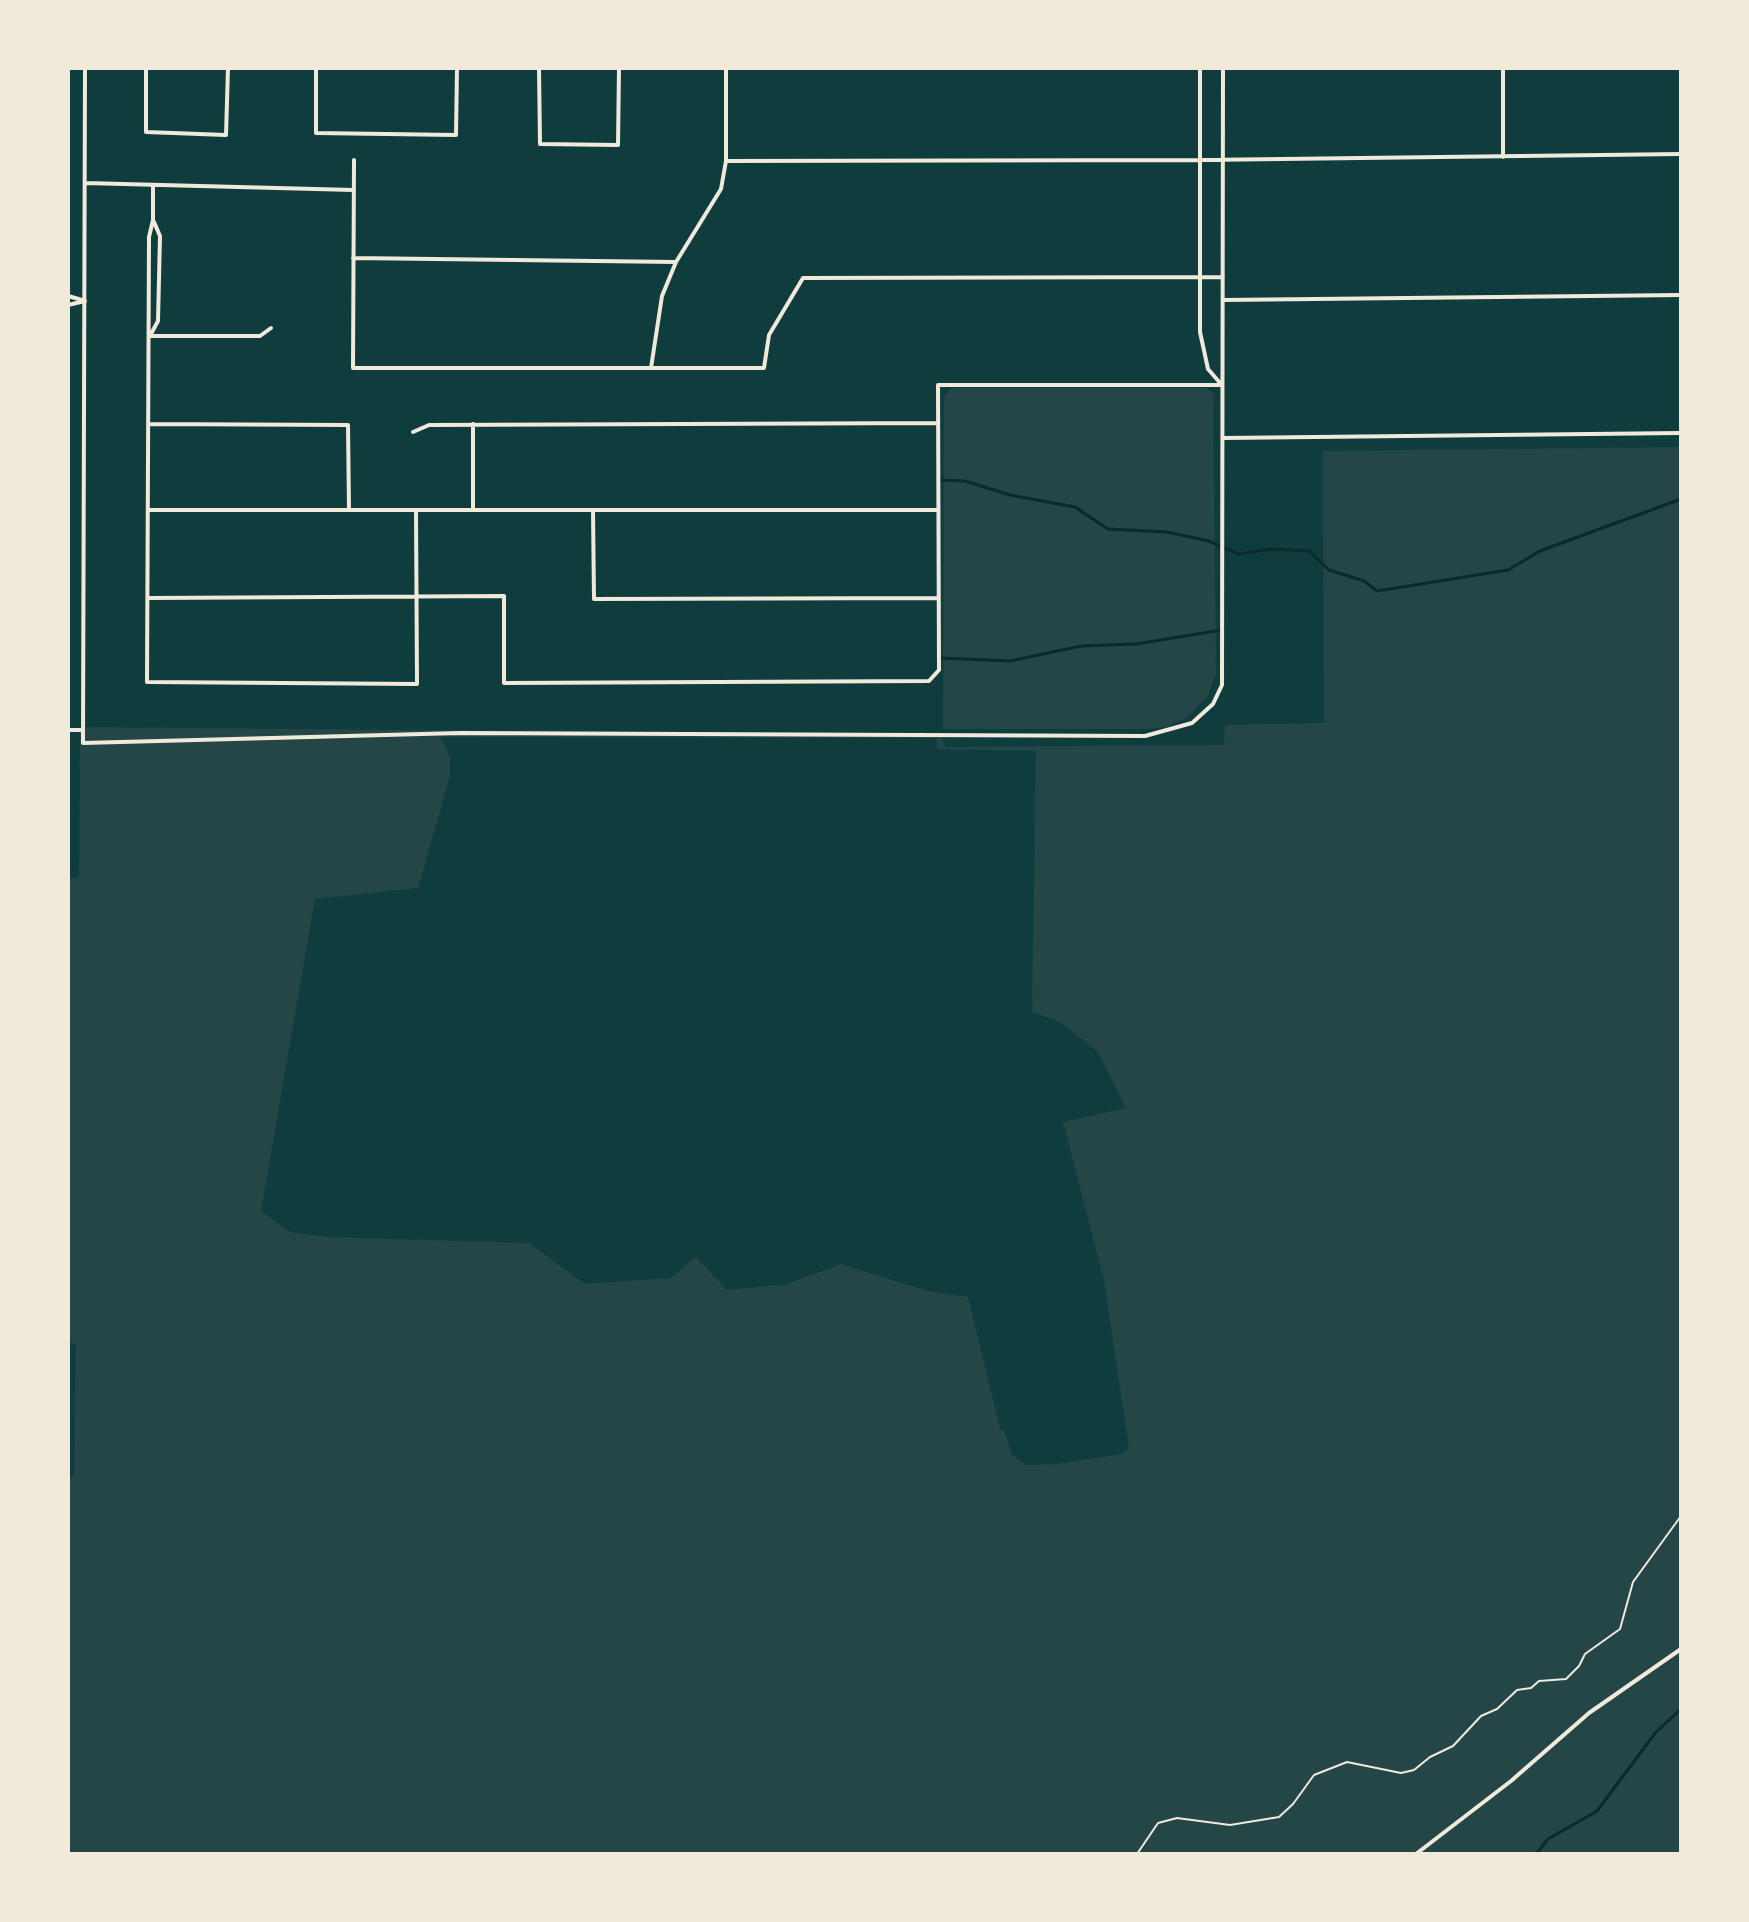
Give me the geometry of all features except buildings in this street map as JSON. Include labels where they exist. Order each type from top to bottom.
[{"type":"street","points":[[85,68],[83,743],[460,733],[1145,736],[1192,723],[1213,704],[1222,685],[1223,68]]},
{"type":"street","points":[[146,68],[146,132],[226,135],[228,68]]},
{"type":"street","points":[[316,68],[316,133],[456,135],[457,68]]},
{"type":"street","points":[[539,68],[540,144],[618,145],[619,68]]},
{"type":"street","points":[[651,368],[657,314],[676,262],[716,200],[726,161],[726,68]]},
{"type":"street","points":[[1200,68],[1203,355],[1208,369],[1222,385]]},
{"type":"street","points":[[1503,68],[1503,157]]},
{"type":"street","points":[[726,161],[1201,160],[1681,154]]},
{"type":"street","points":[[354,160],[353,368],[764,368],[769,335],[803,278],[1223,277]]},
{"type":"street","points":[[85,183],[353,190]]},
{"type":"street","points":[[153,185],[149,250],[147,682],[417,684],[416,511]]},
{"type":"street","points":[[150,336],[158,321],[160,236],[153,220]]},
{"type":"street","points":[[149,250],[159,250]]},
{"type":"street","points":[[353,258],[676,262]]},
{"type":"street","points":[[1223,300],[1681,295]]},
{"type":"street","points":[[68,296],[85,301]]},
{"type":"street","points":[[68,305],[85,301]]},
{"type":"street","points":[[150,336],[260,336],[271,328]]},
{"type":"street","points":[[148,598],[504,596],[504,683],[929,681],[939,670],[938,385],[1222,385]]},
{"type":"street","points":[[413,432],[429,425],[473,424],[938,423]]},
{"type":"street","points":[[149,424],[348,425],[349,510]]},
{"type":"street","points":[[473,424],[473,510]]},
{"type":"street","points":[[1222,438],[1681,433]]},
{"type":"street","points":[[148,510],[938,510]]},
{"type":"street","points":[[593,510],[594,599],[938,598]]},
{"type":"street","points":[[68,730],[83,730]]},
{"type":"street","points":[[1416,1854],[1511,1781],[1580,1719],[1681,1649]]},
{"type":"path","points":[[1137,1854],[1158,1823],[1177,1818],[1230,1825],[1279,1817],[1293,1804],[1314,1775],[1347,1762],[1401,1773],[1414,1770],[1430,1757],[1453,1746],[1481,1716],[1497,1709],[1517,1690],[1531,1688],[1539,1681],[1566,1679],[1585,1654],[1620,1629],[1633,1582],[1681,1516]]},
{"type":"shaded area","points":[[951,388],[1206,388],[1213,393],[1216,673],[1208,696],[1187,718],[1167,727],[1148,729],[943,729],[944,397]]},
{"type":"shaded area","points":[[1681,447],[1681,1854],[68,1854],[68,1479],[74,1476],[76,1344],[68,1343],[68,878],[79,878],[80,727],[941,735],[945,747],[1224,745],[1225,725],[1324,723],[1323,451]],"holes":[[[441,737],[937,738],[937,749],[1036,751],[1032,1012],[1060,1022],[1098,1052],[1126,1108],[1063,1122],[1104,1280],[1129,1449],[1122,1454],[1026,1465],[1012,1455],[1004,1429],[1001,1431],[968,1297],[928,1291],[841,1264],[787,1284],[727,1290],[696,1257],[671,1278],[585,1284],[529,1243],[328,1237],[290,1232],[261,1211],[315,899],[418,888],[450,776],[450,757]]]},
{"type":"waterway","points":[[938,480],[965,481],[1010,495],[1075,507],[1108,529],[1167,532],[1209,541],[1239,554],[1271,549],[1309,551],[1329,570],[1364,581],[1377,591],[1508,570],[1540,551],[1681,499]]},
{"type":"waterway","points":[[940,658],[1010,661],[1081,646],[1136,644],[1222,630]]},
{"type":"waterway","points":[[1536,1854],[1548,1839],[1597,1811],[1656,1732],[1681,1709]]}]
